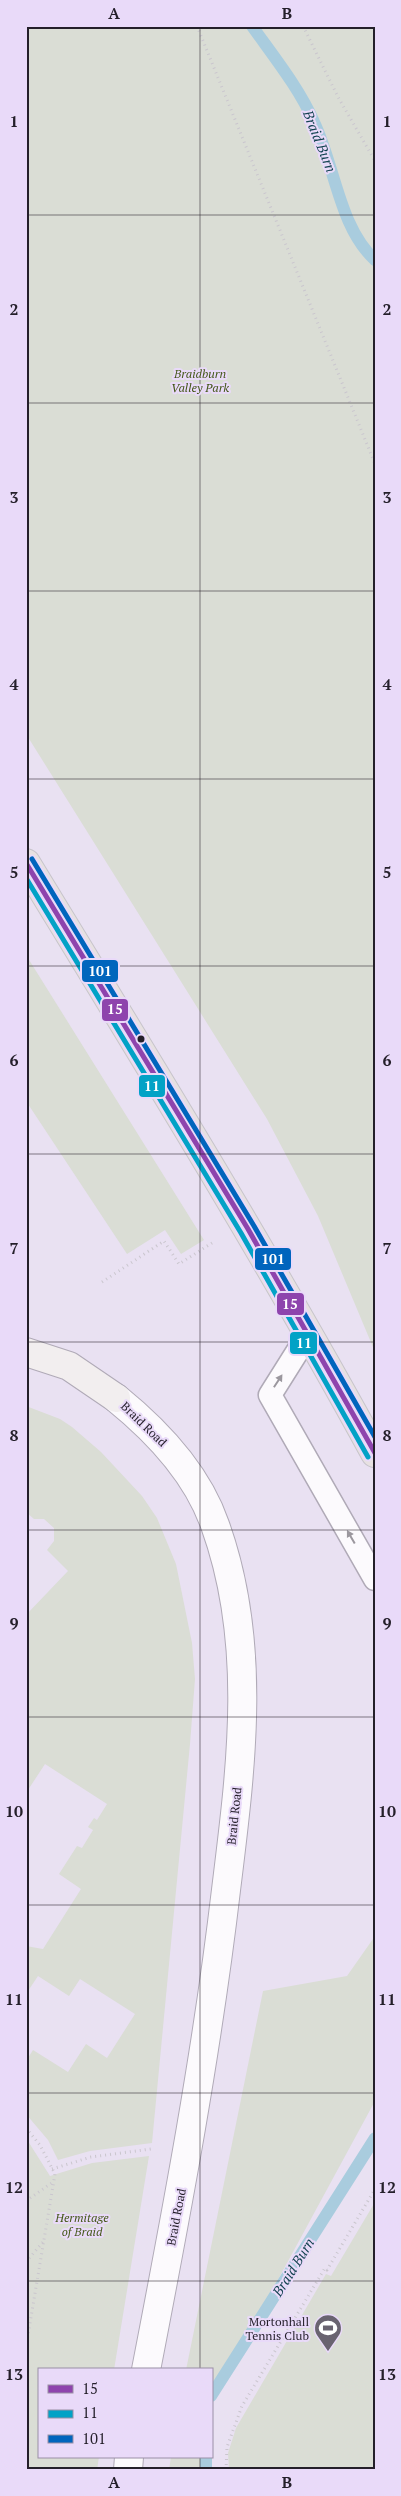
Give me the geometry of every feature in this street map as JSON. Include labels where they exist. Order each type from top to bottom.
[{"type":"main road","points":[[26,863],[245,1222],[375,1453]]},
{"type":"street","name":"Braid Road","points":[[26,1352],[69,1366],[116,1398],[148,1424],[165,1443],[199,1489],[209,1510],[222,1547],[234,1599],[243,1678],[240,1754],[217,1968],[188,2154],[146,2368]]},
{"type":"lane","points":[[309,1333],[270,1395],[375,1579]]},
{"type":"path","points":[[198,26],[375,464]]},
{"type":"path","points":[[303,26],[338,97],[375,161]]},
{"type":"path","points":[[102,1282],[164,1241],[179,1264],[207,1245]]},
{"type":"path","points":[[26,2128],[40,2145],[55,2174],[26,2347]]},
{"type":"path","points":[[52,2169],[91,2156],[144,2150]]},
{"type":"path","points":[[26,2202],[54,2182]]},
{"type":"path","points":[[226,2470],[227,2447],[242,2406],[375,2189]]},
{"type":"path","points":[[26,2262],[44,2241]]},
{"type":"green space","name":"Braidburn Valley Park","points":[[26,26],[375,26],[375,1352],[318,1216],[267,1119],[26,734]]},
{"type":"green space","points":[[26,955],[204,1240],[181,1254],[165,1230],[127,1254],[26,1101]]},
{"type":"green space","points":[[26,1406],[60,1419],[72,1427],[101,1452],[142,1496],[157,1518],[176,1564],[192,1643],[195,1679],[152,2143],[90,2151],[58,2160],[48,2140],[26,2114],[26,2061],[33,2050],[68,2072],[86,2044],[107,2058],[135,2014],[80,1979],[69,1996],[38,1976],[26,1994],[26,1946],[43,1949],[81,1889],[59,1874],[77,1846],[82,1848],[93,1830],[88,1827],[94,1818],[97,1820],[107,1804],[45,1764],[26,1793],[26,1615],[68,1571],[47,1550],[54,1541],[54,1528],[44,1519],[34,1519],[26,1512]]},
{"type":"green space","points":[[375,1936],[375,2101],[212,2401],[212,2368],[186,2368],[263,1991],[347,1976]]},
{"type":"green space","name":"Hermitage of Braid","points":[[26,2138],[50,2176],[92,2163],[149,2156],[114,2368],[38,2368],[38,2458],[99,2458],[97,2470],[26,2470]]},
{"type":"green space","name":"Mortonhall Tennis Club","points":[[375,2202],[375,2470],[229,2470],[228,2453],[236,2428],[326,2274],[331,2276]]},
{"type":"green space","points":[[171,2458],[206,2458],[205,2470],[169,2470]]},
{"type":"waterway","name":"Braid Burn","points":[[252,26],[286,73],[308,109],[321,139],[345,213],[353,231],[375,260]]},
{"type":"waterway","name":"Braid Burn","points":[[212,2394],[375,2138]]},
{"type":"waterway","name":"Braid Burn","points":[[206,2458],[206,2470]]},
{"type":"transit line","name":"101","points":[[32,859],[254,1226],[375,1437]]},
{"type":"transit line","name":"15","points":[[26,863],[248,1229],[375,1453]]},
{"type":"transit line","name":"11","points":[[26,878],[241,1233],[368,1457]]},
{"type":"place","name":"Mortonhall Tennis Club","points":[[328,2352]]}]
